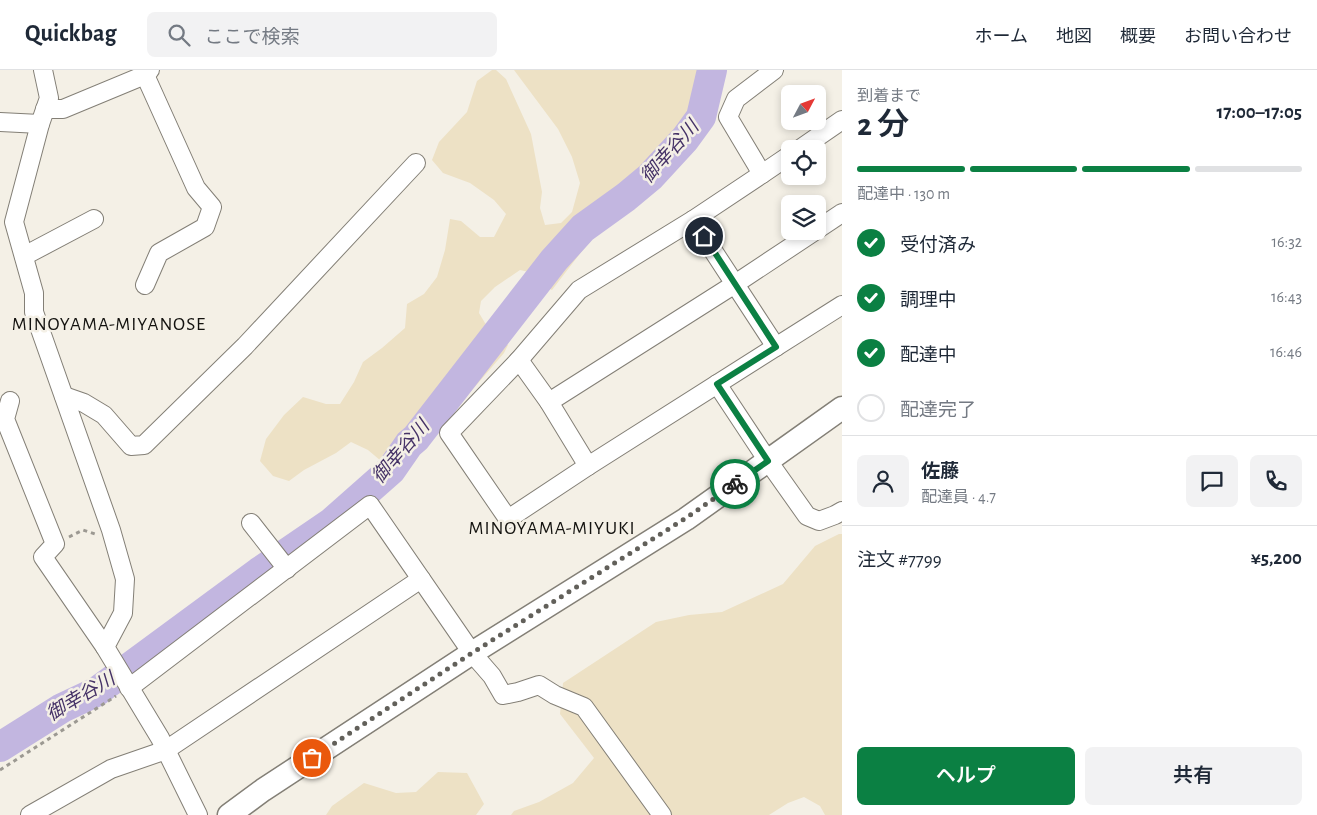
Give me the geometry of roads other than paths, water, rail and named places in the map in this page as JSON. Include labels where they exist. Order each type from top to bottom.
[{"type":"street","points":[[43,70],[49,98],[14,222],[34,293],[34,312],[114,542],[125,580],[123,613],[105,647]]},
{"type":"street","points":[[762,174],[728,117],[736,99],[774,70]]},
{"type":"street","points":[[0,122],[43,117],[148,73],[196,188],[212,207],[205,226],[159,253],[145,286]]},
{"type":"street","points":[[813,140],[842,120]]},
{"type":"street","points":[[781,161],[693,220],[579,290],[519,360],[449,433],[508,519],[842,305]]},
{"type":"street","points":[[64,396],[84,403],[104,414],[131,446],[144,444],[245,346],[416,163]]},
{"type":"street","points":[[826,223],[842,213]]},
{"type":"street","points":[[24,256],[94,219]]},
{"type":"street","points":[[693,220],[776,347]]},
{"type":"street","points":[[549,402],[801,240]]},
{"type":"street","points":[[519,360],[549,402],[588,466]]},
{"type":"street","points":[[717,384],[807,516],[819,521],[842,511]]},
{"type":"street","points":[[10,401],[4,419],[55,544],[43,556],[105,647],[160,738],[198,815]]},
{"type":"street","points":[[229,815],[263,790],[472,653],[686,518],[842,408]]},
{"type":"street","points":[[127,684],[282,562],[370,505],[472,653],[492,676],[504,694],[518,692],[539,685],[555,695],[584,707],[662,815]]},
{"type":"street","points":[[251,523],[282,562]]},
{"type":"street","points":[[30,815],[111,769],[166,750],[421,579]]},
{"type":"waterway","name":"御幸谷川","points":[[0,747],[62,708],[96,692],[259,572],[331,523],[391,470],[409,444],[416,438],[554,260],[583,228],[650,177],[685,139],[701,117],[712,70]]},
{"type":"district","name":"MINOYAMA-MIYANOSE","points":[[109,324]]},
{"type":"district","name":"MINOYAMA-MIYUKI","points":[[552,528]]}]
